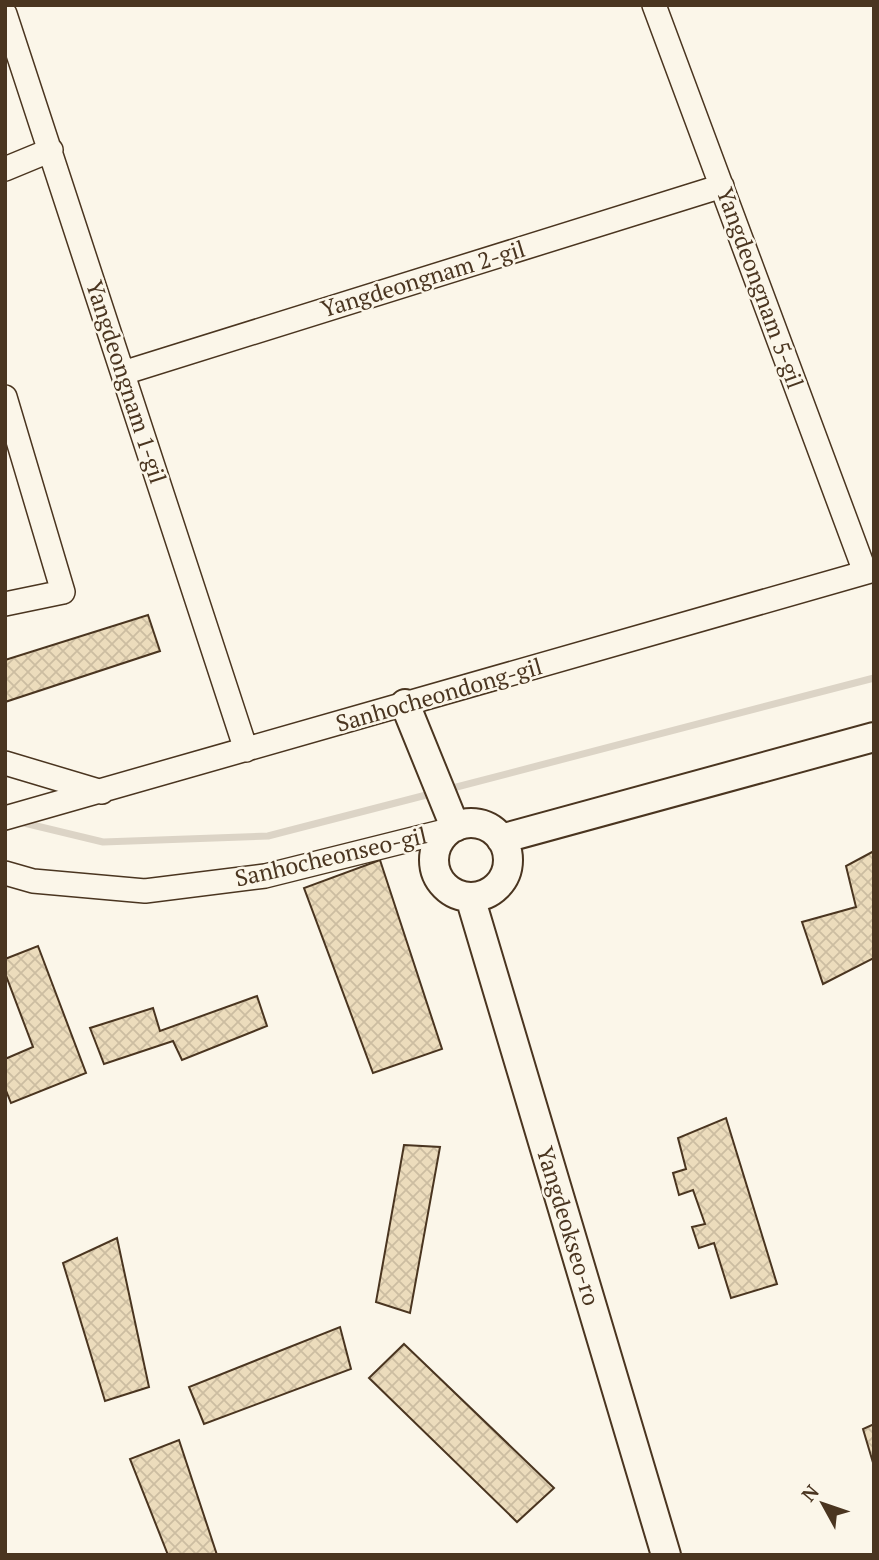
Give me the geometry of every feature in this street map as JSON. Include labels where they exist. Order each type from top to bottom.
[{"type":"street","name":"Yangdeongnam 5-gil","points":[[654,5],[870,571]]},
{"type":"street","name":"Yangdeongnam 1-gil","points":[[5,14],[246,750]]},
{"type":"street","points":[[5,169],[51,150]]},
{"type":"street","name":"Yangdeongnam 2-gil","points":[[123,373],[722,186]]},
{"type":"street","points":[[5,397],[13,449],[63,592],[5,604]]},
{"type":"street","name":"Sanhocheondong-gil","points":[[5,818],[246,750],[408,710],[870,571]]},
{"type":"street","points":[[408,710],[451,822]]},
{"type":"street","points":[[501,839],[874,737]]},
{"type":"street","points":[[5,762],[102,792]]},
{"type":"street","points":[[451,822],[483,825],[493,830],[501,839],[508,860],[506,872],[492,891],[481,896],[458,895],[440,882],[433,860],[436,848],[451,822]]},
{"type":"street","name":"Sanhocheonseo-gil","points":[[5,873],[33,881],[145,891],[265,876],[451,822]]},
{"type":"street","name":"Yangdeokseo-ro","points":[[470,897],[666,1555]]},
{"type":"building","points":[[148,615],[160,651],[5,702],[5,660]]},
{"type":"building","points":[[874,851],[874,958],[823,984],[802,922],[856,907],[846,866]]},
{"type":"building","points":[[380,860],[442,1049],[373,1073],[304,888]]},
{"type":"building","points":[[38,946],[86,1073],[11,1103],[5,1088],[5,1059],[33,1047],[5,973],[5,959]]},
{"type":"building","points":[[257,996],[267,1026],[182,1060],[173,1041],[104,1064],[90,1028],[153,1008],[160,1031]]},
{"type":"building","points":[[726,1118],[777,1284],[731,1298],[714,1243],[699,1248],[692,1227],[705,1224],[693,1190],[679,1195],[673,1173],[686,1169],[678,1138]]},
{"type":"building","points":[[404,1145],[440,1147],[410,1313],[376,1302]]},
{"type":"building","points":[[117,1238],[149,1387],[105,1401],[63,1263]]},
{"type":"building","points":[[340,1327],[351,1369],[204,1424],[189,1387]]},
{"type":"building","points":[[404,1344],[554,1488],[517,1522],[369,1378]]},
{"type":"building","points":[[874,1424],[874,1466],[863,1429]]},
{"type":"building","points":[[179,1440],[217,1555],[168,1555],[130,1459]]},
{"type":"waterway","points":[[445,790],[874,678]]},
{"type":"waterway","points":[[20,822],[103,842],[268,836],[434,793]]}]
